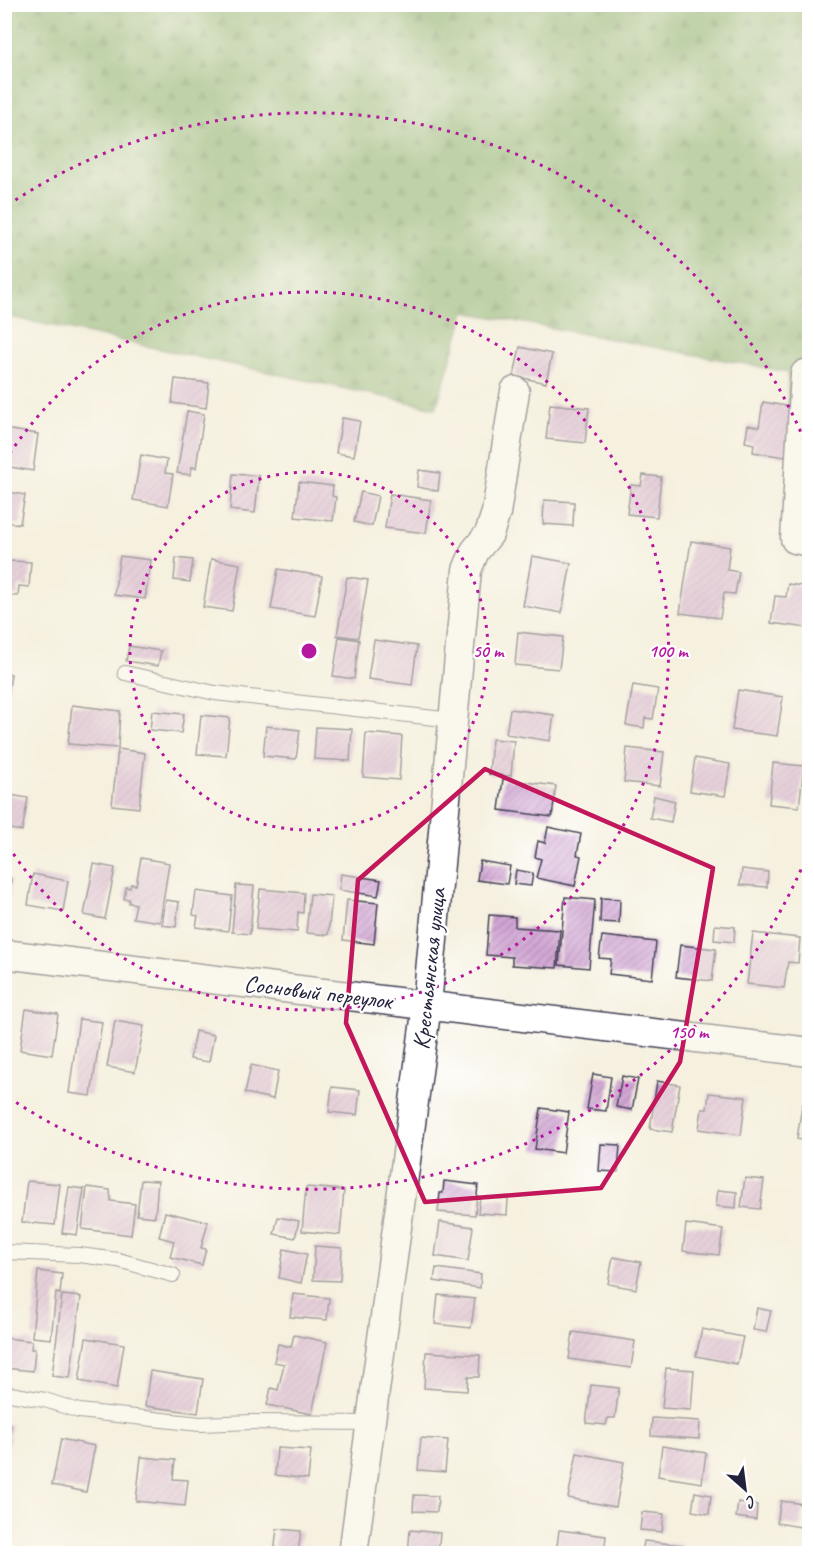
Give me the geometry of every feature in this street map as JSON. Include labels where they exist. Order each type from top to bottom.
[{"type":"street","points":[[805,374],[795,539],[810,542]]},
{"type":"street","name":"Крестьянская улица","points":[[353,1554],[427,1005],[467,570],[475,551],[489,534],[496,513],[514,391]]},
{"type":"street","name":"Сосновый переулок","points":[[4,954],[810,1052]]},
{"type":"lane","points":[[125,673],[215,693],[452,720]]},
{"type":"lane","points":[[4,1252],[56,1253],[108,1258],[173,1275]]},
{"type":"lane","points":[[4,1393],[79,1411],[200,1424],[371,1423]]},
{"type":"highlighted area","points":[[485,769],[713,868],[680,1062],[601,1188],[425,1202],[346,1023],[358,880]]},
{"type":"green space","points":[[5,5],[809,5],[809,531],[789,522],[788,372],[465,312],[436,408],[5,316]]},
{"type":"building","points":[[520,347],[552,354],[546,383],[514,376]]},
{"type":"building","points":[[175,379],[209,383],[206,408],[172,403]]},
{"type":"building","points":[[763,402],[793,407],[785,457],[753,452],[754,444],[745,442],[748,425],[759,427]]},
{"type":"building","points":[[550,404],[589,408],[585,443],[546,439]]},
{"type":"building","points":[[187,411],[204,414],[196,468],[192,467],[190,475],[177,473]]},
{"type":"building","points":[[342,418],[360,421],[354,456],[336,453]]},
{"type":"building","points":[[4,429],[38,434],[33,471],[4,466]]},
{"type":"building","points":[[141,455],[167,460],[165,473],[173,474],[168,506],[133,500]]},
{"type":"building","points":[[419,470],[440,473],[438,491],[417,487]]},
{"type":"building","points":[[233,474],[259,476],[255,513],[230,510]]},
{"type":"building","points":[[643,475],[661,477],[657,517],[627,514],[631,485],[641,486]]},
{"type":"building","points":[[299,482],[333,486],[332,496],[336,497],[333,521],[295,517]]},
{"type":"building","points":[[4,491],[25,495],[20,524],[4,522]]},
{"type":"building","points":[[361,492],[378,496],[372,526],[354,522]]},
{"type":"building","points":[[390,494],[431,500],[426,533],[385,528]]},
{"type":"building","points":[[544,500],[574,502],[573,526],[543,524]]},
{"type":"building","points":[[691,541],[730,547],[727,570],[739,572],[735,594],[724,593],[720,618],[680,613]]},
{"type":"building","points":[[120,556],[151,560],[145,599],[114,595]]},
{"type":"building","points":[[532,556],[571,563],[562,613],[523,606]]},
{"type":"building","points":[[176,558],[193,560],[190,582],[174,580]]},
{"type":"building","points":[[211,559],[240,564],[232,611],[203,607]]},
{"type":"building","points":[[9,561],[31,562],[29,587],[19,586],[18,596],[4,595],[4,564],[8,565]]},
{"type":"building","points":[[278,569],[322,576],[315,616],[271,609]]},
{"type":"building","points":[[347,577],[368,580],[358,638],[337,635]]},
{"type":"building","points":[[788,584],[810,587],[808,628],[771,623],[775,596],[786,597]]},
{"type":"building","points":[[518,632],[563,637],[559,669],[515,665]]},
{"type":"building","points":[[339,637],[359,640],[354,679],[333,676]]},
{"type":"building","points":[[374,640],[417,646],[412,685],[368,679]]},
{"type":"building","points":[[129,646],[161,651],[158,666],[126,661]]},
{"type":"building","points":[[4,672],[11,674],[8,694],[4,693]]},
{"type":"building","points":[[633,685],[658,689],[653,719],[645,718],[644,728],[626,725]]},
{"type":"building","points":[[738,690],[783,697],[777,736],[732,730]]},
{"type":"building","points":[[72,705],[120,711],[118,748],[68,744]]},
{"type":"building","points":[[510,709],[554,715],[550,741],[506,734]]},
{"type":"building","points":[[152,711],[184,714],[181,733],[150,730]]},
{"type":"building","points":[[201,715],[230,718],[226,756],[197,754]]},
{"type":"building","points":[[266,726],[300,730],[296,759],[263,756]]},
{"type":"building","points":[[316,727],[352,729],[350,761],[314,759]]},
{"type":"building","points":[[366,733],[402,736],[399,780],[363,777]]},
{"type":"building","points":[[492,739],[514,741],[511,776],[489,774]]},
{"type":"building","points":[[627,748],[664,752],[660,786],[624,782]]},
{"type":"building","points":[[118,749],[145,753],[139,808],[112,805]]},
{"type":"building","points":[[695,758],[730,764],[725,796],[690,791]]},
{"type":"building","points":[[773,763],[804,766],[799,807],[769,804]]},
{"type":"building","points":[[503,779],[556,786],[552,817],[499,810]]},
{"type":"building","points":[[4,794],[28,798],[22,831],[4,828]]},
{"type":"building","points":[[654,796],[675,801],[671,822],[650,818]]},
{"type":"building","points":[[548,827],[581,834],[577,855],[581,856],[575,886],[536,878],[541,859],[535,857],[538,841],[545,843]]},
{"type":"building","points":[[141,858],[169,863],[160,922],[133,918],[136,904],[129,903],[129,899],[124,899],[126,887],[130,888],[131,884],[136,885]]},
{"type":"building","points":[[480,861],[510,866],[507,884],[477,880]]},
{"type":"building","points":[[94,864],[115,868],[105,919],[84,915]]},
{"type":"building","points":[[742,869],[768,872],[767,887],[740,885]]},
{"type":"building","points":[[516,870],[533,873],[531,886],[514,884]]},
{"type":"building","points":[[33,874],[68,881],[63,911],[28,905]]},
{"type":"building","points":[[341,874],[381,880],[378,896],[339,890]]},
{"type":"building","points":[[4,878],[11,879],[9,900],[4,899]]},
{"type":"building","points":[[236,885],[254,886],[250,934],[232,932]]},
{"type":"building","points":[[260,889],[304,893],[303,913],[298,912],[297,932],[256,929]]},
{"type":"building","points":[[196,891],[232,896],[228,931],[196,927],[198,916],[193,915]]},
{"type":"building","points":[[310,894],[332,896],[328,935],[306,933]]},
{"type":"building","points":[[565,897],[595,900],[589,968],[559,965]]},
{"type":"building","points":[[601,898],[620,899],[619,923],[600,922]]},
{"type":"building","points":[[166,900],[179,902],[176,927],[162,925]]},
{"type":"building","points":[[347,900],[378,903],[374,944],[343,940]]},
{"type":"building","points":[[489,915],[515,917],[515,927],[560,930],[557,968],[512,965],[512,957],[486,955]]},
{"type":"building","points":[[715,925],[735,927],[734,942],[714,940]]},
{"type":"building","points":[[753,933],[800,938],[798,963],[788,962],[784,988],[747,984]]},
{"type":"building","points":[[602,936],[656,942],[652,979],[609,974],[611,959],[599,958]]},
{"type":"building","points":[[680,945],[716,949],[712,981],[676,977]]},
{"type":"building","points":[[26,1009],[58,1014],[52,1055],[20,1050]]},
{"type":"building","points":[[79,1019],[102,1022],[91,1096],[69,1093]]},
{"type":"building","points":[[115,1021],[144,1026],[135,1072],[107,1067]]},
{"type":"building","points":[[195,1031],[214,1035],[209,1062],[190,1059]]},
{"type":"building","points":[[251,1065],[278,1071],[273,1099],[245,1093]]},
{"type":"building","points":[[593,1074],[611,1077],[606,1111],[587,1109]]},
{"type":"building","points":[[622,1076],[638,1079],[632,1110],[616,1107]]},
{"type":"building","points":[[657,1081],[680,1085],[672,1132],[650,1129]]},
{"type":"building","points":[[332,1087],[360,1090],[357,1115],[329,1112]]},
{"type":"building","points":[[709,1093],[746,1097],[741,1135],[699,1129],[702,1109],[707,1109]]},
{"type":"building","points":[[802,1105],[810,1106],[810,1141],[797,1139]]},
{"type":"building","points":[[541,1108],[569,1112],[563,1153],[535,1149]]},
{"type":"building","points":[[601,1144],[620,1145],[618,1172],[599,1171]]},
{"type":"building","points":[[745,1178],[764,1180],[760,1209],[741,1207]]},
{"type":"building","points":[[141,1180],[158,1181],[155,1217],[137,1215]]},
{"type":"building","points":[[27,1181],[60,1184],[55,1225],[22,1222]]},
{"type":"building","points":[[444,1181],[478,1185],[475,1215],[438,1212]]},
{"type":"building","points":[[69,1187],[84,1189],[77,1235],[62,1233]]},
{"type":"building","points":[[87,1187],[110,1190],[111,1201],[135,1204],[131,1235],[82,1229]]},
{"type":"building","points":[[306,1187],[344,1190],[340,1235],[302,1231]]},
{"type":"building","points":[[718,1190],[737,1192],[736,1208],[716,1206]]},
{"type":"building","points":[[480,1197],[508,1199],[507,1215],[478,1213]]},
{"type":"building","points":[[165,1212],[208,1222],[201,1248],[206,1249],[202,1265],[170,1257],[174,1241],[159,1237]]},
{"type":"building","points":[[278,1217],[299,1221],[295,1238],[274,1234]]},
{"type":"building","points":[[440,1222],[473,1227],[468,1261],[435,1256]]},
{"type":"building","points":[[686,1224],[723,1229],[719,1255],[683,1251]]},
{"type":"building","points":[[315,1246],[342,1248],[340,1281],[313,1280]]},
{"type":"building","points":[[284,1249],[307,1254],[301,1283],[279,1278]]},
{"type":"building","points":[[613,1257],[641,1262],[636,1289],[608,1284]]},
{"type":"building","points":[[436,1268],[481,1274],[480,1288],[434,1281]]},
{"type":"building","points":[[38,1271],[62,1274],[60,1294],[56,1293],[51,1339],[32,1337]]},
{"type":"building","points":[[293,1294],[329,1298],[327,1320],[290,1317]]},
{"type":"building","points":[[62,1295],[81,1297],[70,1378],[52,1376]]},
{"type":"building","points":[[438,1295],[475,1299],[471,1328],[435,1324]]},
{"type":"building","points":[[757,1308],[771,1311],[766,1332],[753,1330]]},
{"type":"building","points":[[702,1329],[743,1337],[737,1364],[696,1356]]},
{"type":"building","points":[[573,1332],[635,1341],[631,1368],[569,1359]]},
{"type":"building","points":[[294,1335],[327,1342],[312,1414],[267,1405],[271,1388],[278,1390],[284,1364],[274,1362],[278,1344],[291,1347]]},
{"type":"building","points":[[4,1338],[32,1341],[31,1349],[35,1349],[33,1371],[4,1368]]},
{"type":"building","points":[[86,1338],[124,1344],[117,1388],[79,1381]]},
{"type":"building","points":[[426,1352],[480,1355],[479,1377],[468,1377],[467,1391],[424,1388]]},
{"type":"building","points":[[666,1368],[694,1370],[691,1410],[662,1408]]},
{"type":"building","points":[[150,1371],[203,1379],[198,1413],[145,1406]]},
{"type":"building","points":[[591,1385],[619,1388],[615,1418],[608,1418],[606,1425],[586,1423]]},
{"type":"building","points":[[652,1418],[700,1421],[699,1439],[651,1436]]},
{"type":"building","points":[[4,1424],[11,1425],[7,1456],[4,1456]]},
{"type":"building","points":[[421,1438],[448,1440],[445,1472],[418,1470]]},
{"type":"building","points":[[61,1439],[95,1446],[86,1492],[52,1485]]},
{"type":"building","points":[[662,1446],[706,1453],[702,1483],[658,1476]]},
{"type":"building","points":[[277,1448],[311,1450],[308,1479],[275,1475]]},
{"type":"building","points":[[577,1453],[624,1462],[616,1507],[568,1498]]},
{"type":"building","points":[[141,1457],[175,1460],[173,1479],[188,1480],[185,1506],[136,1501]]},
{"type":"building","points":[[695,1492],[711,1495],[709,1514],[692,1511]]},
{"type":"building","points":[[414,1495],[438,1496],[437,1512],[413,1511]]},
{"type":"building","points":[[781,1501],[804,1504],[800,1527],[777,1523]]},
{"type":"building","points":[[738,1502],[757,1505],[756,1520],[736,1517]]},
{"type":"building","points":[[642,1512],[664,1514],[662,1532],[640,1530]]},
{"type":"building","points":[[277,1529],[301,1531],[298,1554],[274,1554]]},
{"type":"building","points":[[410,1530],[440,1533],[438,1554],[408,1554]]},
{"type":"building","points":[[559,1530],[606,1536],[604,1554],[556,1554]]},
{"type":"building","points":[[644,1541],[682,1545],[681,1554],[642,1554]]}]
